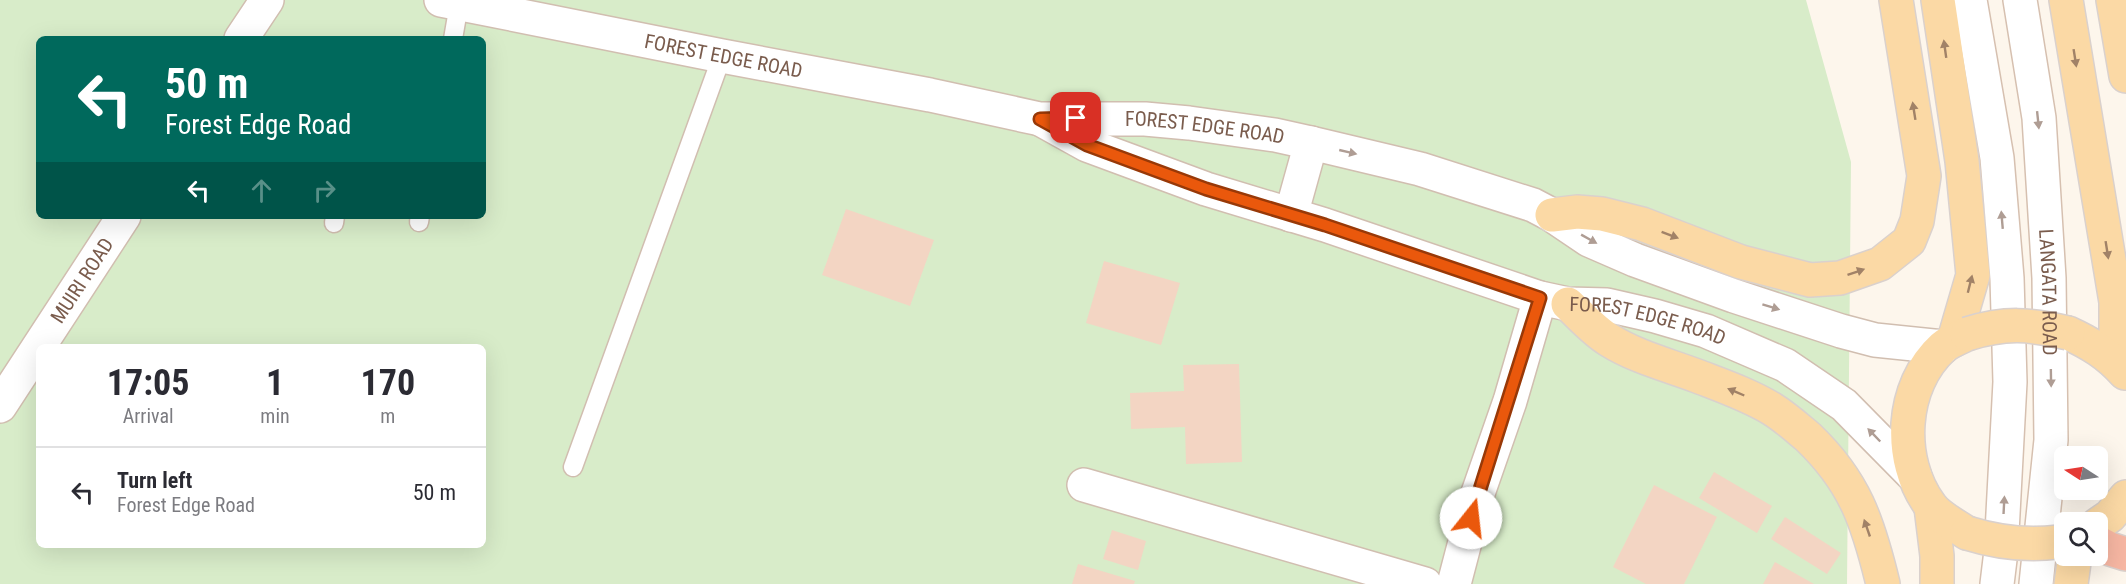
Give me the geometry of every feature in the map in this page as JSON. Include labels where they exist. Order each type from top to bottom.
[{"type":"highway","points":[[2108,548],[2126,554]]},
{"type":"main road","points":[[1552,215],[1577,212],[1602,214],[1642,224],[1741,262],[1810,280],[1840,278],[1880,264],[1909,241],[1917,220],[1924,176],[1896,0]]},
{"type":"main road","points":[[1938,0],[1962,161],[1973,275],[1955,340]]},
{"type":"main road","points":[[2066,0],[2116,302],[2121,368]]},
{"type":"main road","points":[[2113,0],[2126,75]]},
{"type":"main road","points":[[1554,301],[1627,351],[1739,393],[1790,421],[1826,454],[1845,478],[1864,520],[1883,584]]},
{"type":"main road","points":[[1937,584],[1937,556],[1931,507],[1915,477],[1909,457],[1907,434],[1909,409],[1930,362],[1955,340],[2004,325],[2034,326],[2068,333],[2094,345],[2121,368]]},
{"type":"main road","points":[[2108,517],[2126,497]]},
{"type":"main road","points":[[1931,507],[1967,533],[2019,543],[2054,545]]},
{"type":"main road","points":[[2068,566],[2071,584]]},
{"type":"street","points":[[243,36],[267,0]]},
{"type":"street","name":"LANGATA ROAD","points":[[1970,0],[1997,158],[2007,278],[2010,382],[2001,550],[1997,584]]},
{"type":"street","name":"LANGATA ROAD","points":[[2020,0],[2039,118],[2049,278],[2051,440],[2036,584]]},
{"type":"street","name":"FOREST EDGE ROAD","points":[[450,2],[930,95],[1040,119],[1145,119],[1275,135],[1311,143],[1419,169],[1533,205],[1589,240],[1617,253],[1734,296],[1858,336],[1875,340],[1955,340]]},
{"type":"street","name":"FOREST EDGE ROAD","points":[[1040,119],[1087,145],[1206,189],[1554,301],[1607,305],[1706,331],[1785,365],[1844,405],[1915,477]]},
{"type":"street","points":[[1291,215],[1311,143]]},
{"type":"street","name":"MUIRI ROAD","points":[[40,344],[122,219]]},
{"type":"street","points":[[1454,584],[1477,496],[1510,401],[1554,301]]},
{"type":"street","name":"MUIRI ROAD","points":[[0,406],[36,351]]},
{"type":"street","points":[[1084,485],[1425,584]]},
{"type":"lane","points":[[450,2],[453,36]]},
{"type":"lane","points":[[573,467],[722,56]]},
{"type":"green space","points":[[0,0],[1806,0],[1851,162],[1847,584],[0,584]]},
{"type":"building","points":[[846,209],[934,240],[910,306],[822,275]]},
{"type":"building","points":[[1104,261],[1180,283],[1161,345],[1086,323]]},
{"type":"building","points":[[1239,364],[1242,462],[1186,464],[1185,427],[1131,429],[1130,393],[1184,391],[1183,365]]},
{"type":"building","points":[[1714,472],[1772,506],[1757,533],[1699,498]]},
{"type":"building","points":[[1654,485],[1717,517],[1684,584],[1646,584],[1613,567]]},
{"type":"building","points":[[1785,517],[1841,553],[1827,574],[1771,539]]},
{"type":"building","points":[[1112,530],[1146,541],[1138,570],[1103,559]]},
{"type":"building","points":[[1775,562],[1814,584],[1763,584]]},
{"type":"building","points":[[1078,564],[1135,581],[1134,584],[1072,584]]},
{"type":"route","points":[[1076,118],[1040,119],[1087,145],[1206,189],[1325,225],[1540,298],[1510,401],[1471,518]]}]
